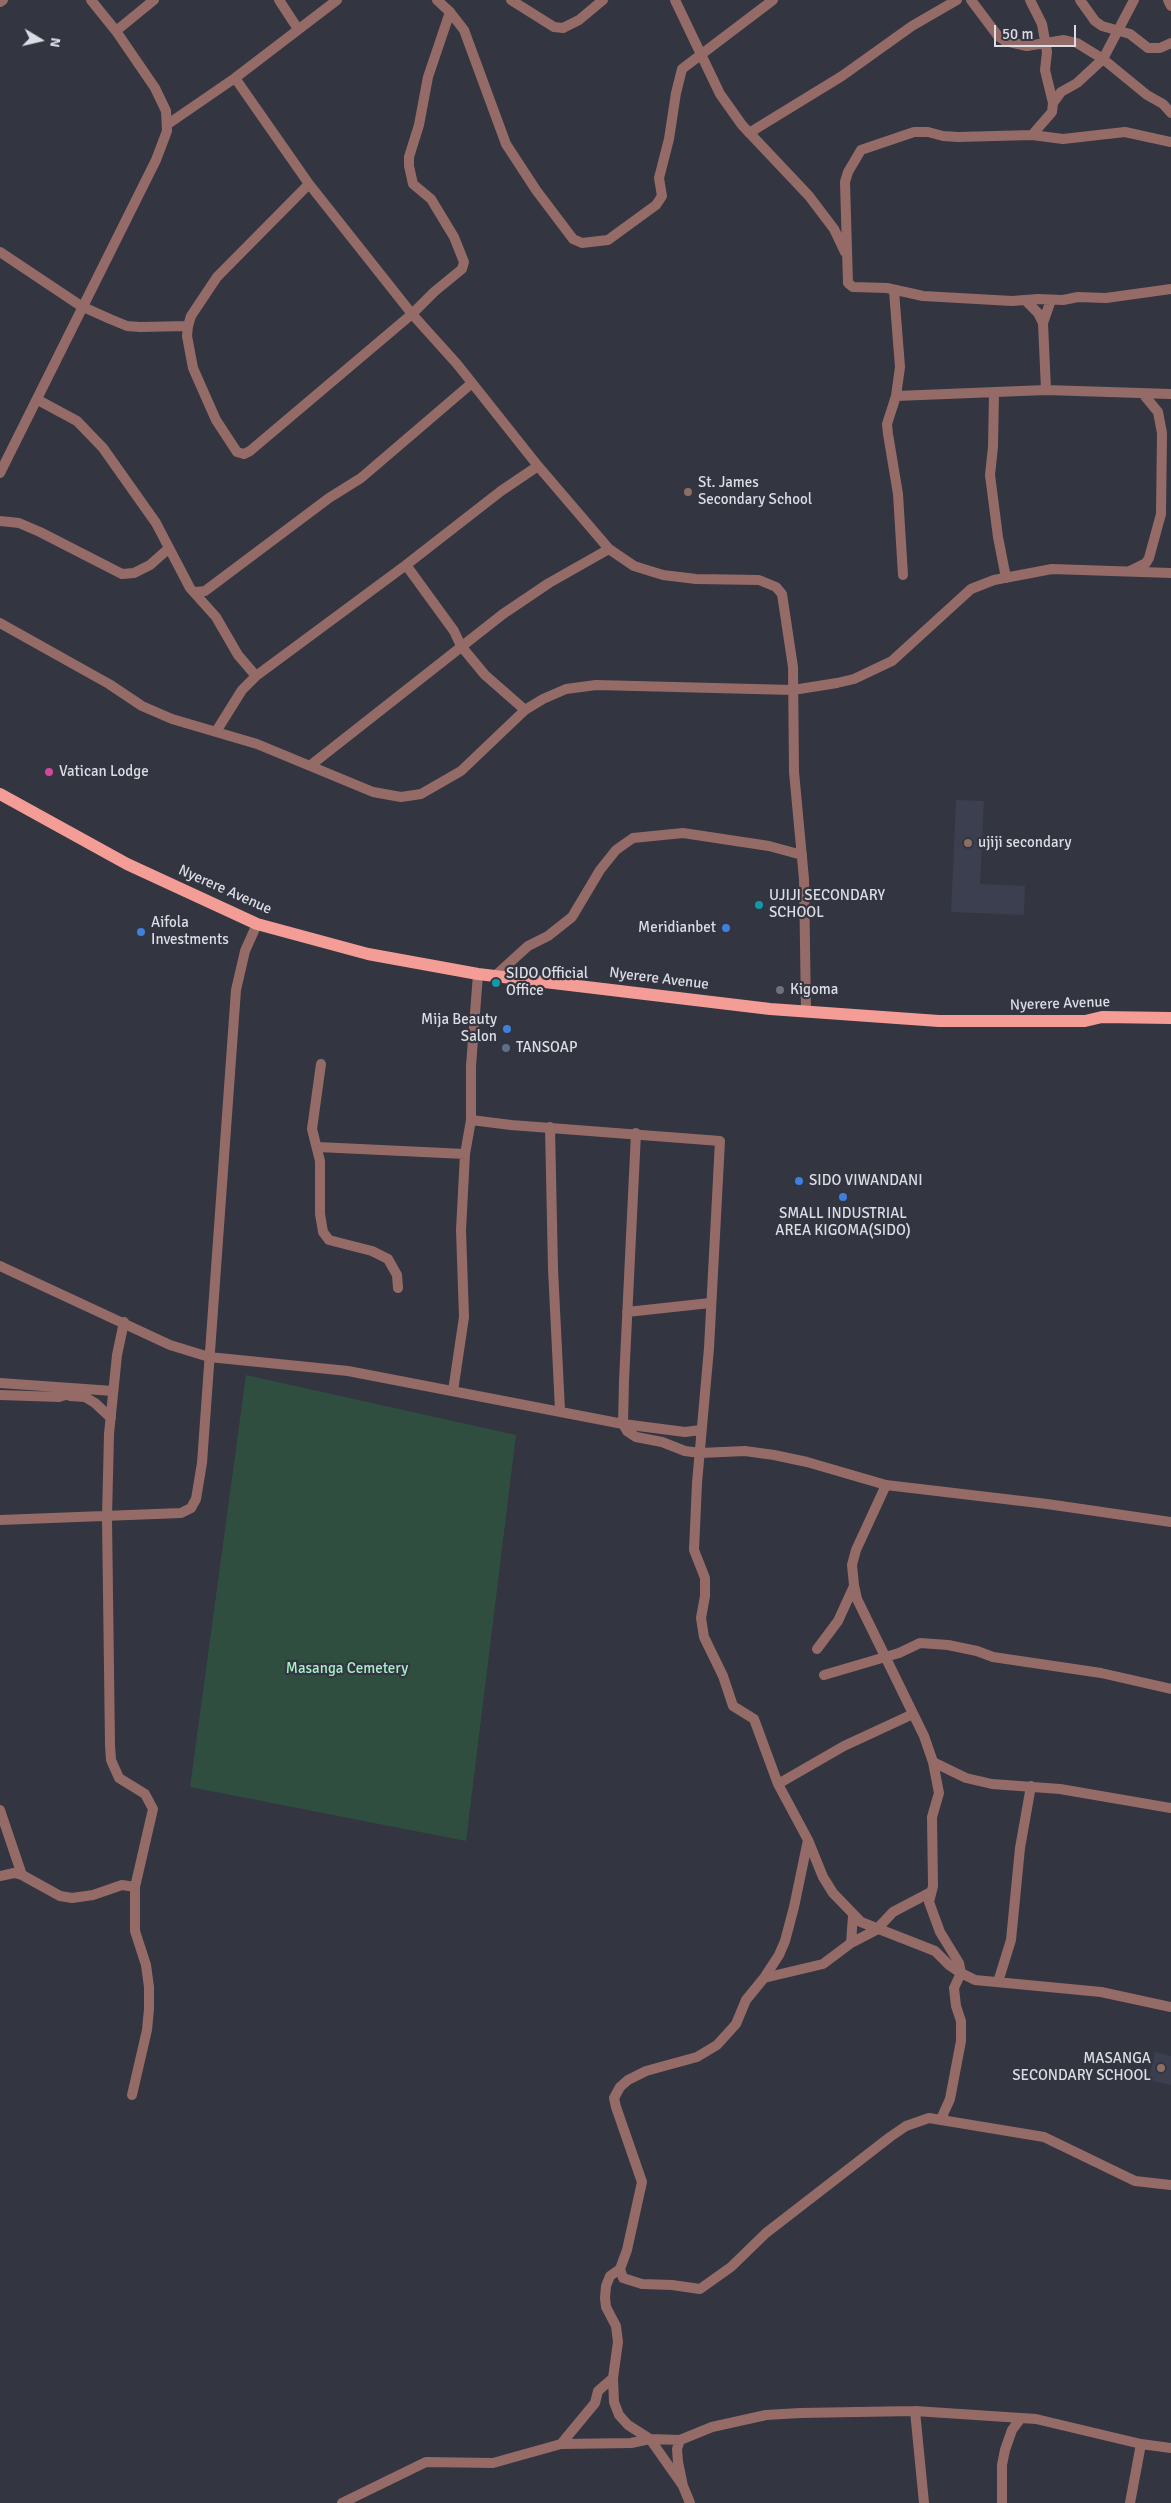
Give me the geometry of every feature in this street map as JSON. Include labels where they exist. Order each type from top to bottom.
[{"type":"main road","name":"Nyerere Avenue","points":[[0,794],[127,864],[257,924],[368,954],[478,974],[770,1009],[939,1021],[1085,1021],[1102,1018],[1171,1018]]},
{"type":"street","points":[[0,473],[156,160],[164,143],[168,124],[160,97],[116,30],[90,0]]},
{"type":"street","points":[[116,30],[154,0]]},
{"type":"street","points":[[279,0],[298,29]]},
{"type":"street","points":[[168,124],[234,78],[337,0]]},
{"type":"street","points":[[437,0],[450,12],[464,30],[506,144],[536,190],[573,239],[582,243],[608,240],[656,205],[662,196],[660,178],[670,139],[682,69],[773,0]]},
{"type":"street","points":[[511,0],[554,27],[563,28],[579,20],[603,0]]},
{"type":"street","points":[[676,0],[720,94],[749,132],[809,196],[834,229],[847,256]]},
{"type":"street","points":[[749,132],[842,76],[912,26],[956,0]]},
{"type":"street","points":[[972,0],[998,36],[1005,41],[1027,46],[1070,41],[1084,47],[1102,59],[1128,81],[1163,104],[1171,113]]},
{"type":"street","points":[[1030,0],[1042,24],[1045,43],[1045,70],[1053,103],[1052,112],[1032,135]]},
{"type":"street","points":[[1080,0],[1095,21],[1102,26],[1130,34],[1148,48],[1160,48],[1171,43]]},
{"type":"street","points":[[1053,103],[1061,92],[1077,83],[1102,59],[1119,32],[1134,0]]},
{"type":"street","points":[[1168,0],[1171,6]]},
{"type":"street","points":[[309,184],[217,277],[191,316],[188,326],[187,336],[193,368],[226,437],[237,452],[244,454],[412,314],[434,292],[456,275],[464,262],[454,237],[431,199],[413,184],[409,166],[409,156],[419,125],[428,77],[450,12]]},
{"type":"street","points":[[234,78],[309,184],[412,314],[472,383],[538,466],[609,549],[634,566],[663,575],[696,579],[759,580],[776,587],[782,594],[793,667],[794,772],[802,855],[806,1011]]},
{"type":"street","points":[[1171,142],[1126,132],[1063,139],[1032,135],[958,137],[928,132],[914,132],[861,150],[848,172],[845,182],[847,256],[850,286],[887,288],[894,291],[937,298],[1026,301],[1078,297],[1106,298],[1171,289]]},
{"type":"street","points":[[0,252],[82,306],[127,326],[188,326]]},
{"type":"street","points":[[894,291],[900,358],[896,396],[888,424],[888,434],[898,494],[904,576]]},
{"type":"street","points":[[1046,390],[1043,323],[1051,300]]},
{"type":"street","points":[[1026,301],[1038,313],[1043,323]]},
{"type":"street","points":[[196,592],[206,591],[321,504],[361,478],[472,383]]},
{"type":"street","points":[[896,396],[1046,390],[1144,395],[1171,394]]},
{"type":"street","points":[[994,393],[994,447],[990,474],[998,537],[1006,578]]},
{"type":"street","points":[[1124,573],[1146,563],[1152,552],[1161,514],[1162,433],[1158,412],[1144,395]]},
{"type":"street","points":[[38,400],[77,421],[89,432],[156,523],[190,588],[196,592],[216,617],[238,655],[256,676]]},
{"type":"street","points":[[217,730],[242,690],[256,676],[406,566],[501,491],[538,466]]},
{"type":"street","points":[[0,522],[19,524],[40,532],[122,574],[134,573],[150,565],[168,549]]},
{"type":"street","points":[[311,765],[461,646],[549,583],[609,549]]},
{"type":"street","points":[[406,566],[454,631],[461,646],[485,675],[525,710]]},
{"type":"street","points":[[0,623],[108,684],[142,706],[172,719],[217,730],[311,765],[373,792],[392,796],[421,794],[461,771],[525,710],[566,688],[596,685],[793,690],[854,679],[892,661],[971,590],[1006,578],[1052,569],[1124,573],[1171,573]]},
{"type":"street","points":[[495,976],[528,946],[548,936],[572,917],[600,870],[616,850],[633,838],[683,833],[769,846],[802,855]]},
{"type":"street","points":[[0,1520],[107,1518],[181,1513],[192,1508],[196,1499],[202,1470],[236,990],[243,957],[257,924]]},
{"type":"street","points":[[453,1391],[464,1317],[461,1230],[465,1154],[471,1120],[471,1066],[478,974]]},
{"type":"street","points":[[321,1064],[312,1129],[318,1148],[320,1214],[325,1236],[329,1240],[372,1251],[388,1260],[397,1274],[398,1288]]},
{"type":"street","points":[[471,1120],[511,1125],[636,1133],[720,1141],[709,1348],[701,1430],[694,1550],[705,1578],[705,1596],[701,1618],[704,1637],[723,1676],[733,1706],[754,1719],[778,1784],[808,1840],[822,1877],[832,1894],[853,1916],[876,1930],[936,1951],[949,1965],[961,1974],[975,1980],[1101,1992],[1171,2008]]},
{"type":"street","points":[[550,1127],[553,1269],[560,1410]]},
{"type":"street","points":[[636,1133],[627,1312],[624,1424],[627,1430],[636,1437],[700,1453],[746,1451],[774,1455],[807,1462],[886,1485],[1047,1504],[1171,1522]]},
{"type":"street","points":[[318,1148],[465,1154]]},
{"type":"street","points":[[0,1266],[170,1345],[209,1356],[348,1371],[560,1410],[624,1424],[685,1432],[701,1430]]},
{"type":"street","points":[[627,1312],[710,1303]]},
{"type":"street","points":[[124,1322],[117,1355],[113,1391],[107,1518],[112,1760],[119,1778],[145,1794],[153,1809],[135,1887],[135,1931],[146,1965],[149,1986],[149,2009],[148,2030],[132,2095]]},
{"type":"street","points":[[0,1383],[113,1391]]},
{"type":"street","points":[[67,1396],[83,1389]]},
{"type":"street","points":[[0,1395],[85,1398],[95,1403],[111,1418]]},
{"type":"street","points":[[886,1485],[856,1550],[852,1565],[857,1600],[913,1714],[933,1762],[939,1793],[932,1817],[933,1886],[929,1902],[940,1932],[960,1963],[961,1974],[954,1988],[962,2032],[950,2099],[941,2119]]},
{"type":"street","points":[[817,1649],[838,1621],[854,1585]]},
{"type":"street","points":[[824,1675],[899,1653],[920,1642],[977,1651],[993,1657],[1101,1674],[1171,1689]]},
{"type":"street","points":[[778,1784],[844,1746],[913,1714]]},
{"type":"street","points":[[933,1762],[966,1778],[992,1784],[1060,1789],[1171,1808]]},
{"type":"street","points":[[998,1982],[1011,1940],[1020,1848],[1032,1786]]},
{"type":"street","points":[[0,1810],[22,1875]]},
{"type":"street","points":[[808,1840],[785,1941],[779,1955],[764,1978],[746,2000],[736,2024],[717,2044],[697,2057],[646,2072],[628,2080],[616,2092],[616,2107],[621,2125],[642,2182],[628,2244],[620,2269],[621,2275],[627,2280],[642,2284],[672,2285],[700,2289],[731,2267],[785,2218],[890,2137],[912,2124],[929,2118],[1044,2137],[1135,2181],[1171,2185]]},
{"type":"street","points":[[0,1876],[14,1873],[22,1875],[60,1896],[72,1898],[85,1897],[122,1885],[135,1887]]},
{"type":"street","points":[[764,1978],[823,1964],[851,1943],[876,1930],[893,1912],[931,1892]]},
{"type":"street","points":[[851,1943],[853,1916]]},
{"type":"street","points":[[950,2099],[952,2116],[958,2123]]},
{"type":"street","points":[[620,2269],[610,2276],[606,2286],[606,2307],[616,2326],[618,2342],[613,2378],[614,2402],[619,2415],[628,2425],[650,2439],[683,2486],[690,2503]]},
{"type":"street","points":[[561,2444],[595,2403],[598,2391],[613,2378]]},
{"type":"street","points":[[342,2503],[426,2462],[493,2463],[561,2444],[631,2443],[650,2439],[680,2440],[712,2427],[766,2416],[800,2413],[915,2411],[1036,2419],[1141,2444],[1171,2448]]},
{"type":"street","points":[[915,2411],[924,2503]]},
{"type":"street","points":[[1002,2503],[1002,2465],[1005,2450],[1012,2430],[1021,2418]]},
{"type":"street","points":[[680,2440],[677,2449],[683,2486]]},
{"type":"street","points":[[1130,2503],[1141,2444]]},
{"type":"shaded area","name":"ujiji secondary","points":[[956,800],[984,801],[980,884],[1025,886],[1024,915],[951,912]]},
{"type":"shaded area","name":"MASANGA SECONDARY SCHOOL","points":[[1155,2052],[1171,2056],[1171,2085],[1149,2080]]},
{"type":"green space","name":"Masanga Cemetery","points":[[246,1375],[516,1435],[466,1841],[190,1787]]},
{"type":"place","name":"St. James Secondary School","points":[[688,492]]},
{"type":"place","name":"Vatican Lodge","points":[[49,772]]},
{"type":"place","name":"ujiji secondary","points":[[968,843]]},
{"type":"place","name":"UJIJI SECONDARY SCHOOL","points":[[759,905]]},
{"type":"place","name":"Meridianbet","points":[[726,928]]},
{"type":"place","name":"Aifola Investments","points":[[141,932]]},
{"type":"place","name":"SIDO Official Office","points":[[496,983]]},
{"type":"place","name":"Kigoma","points":[[780,990]]},
{"type":"place","name":"Mija Beauty Salon","points":[[507,1029]]},
{"type":"place","name":"TANSOAP","points":[[506,1048]]},
{"type":"place","name":"SIDO VIWANDANI","points":[[799,1181]]},
{"type":"place","name":"SMALL INDUSTRIAL AREA KIGOMA(SIDO)","points":[[843,1197]]},
{"type":"place","name":"MASANGA SECONDARY SCHOOL","points":[[1161,2068]]}]
